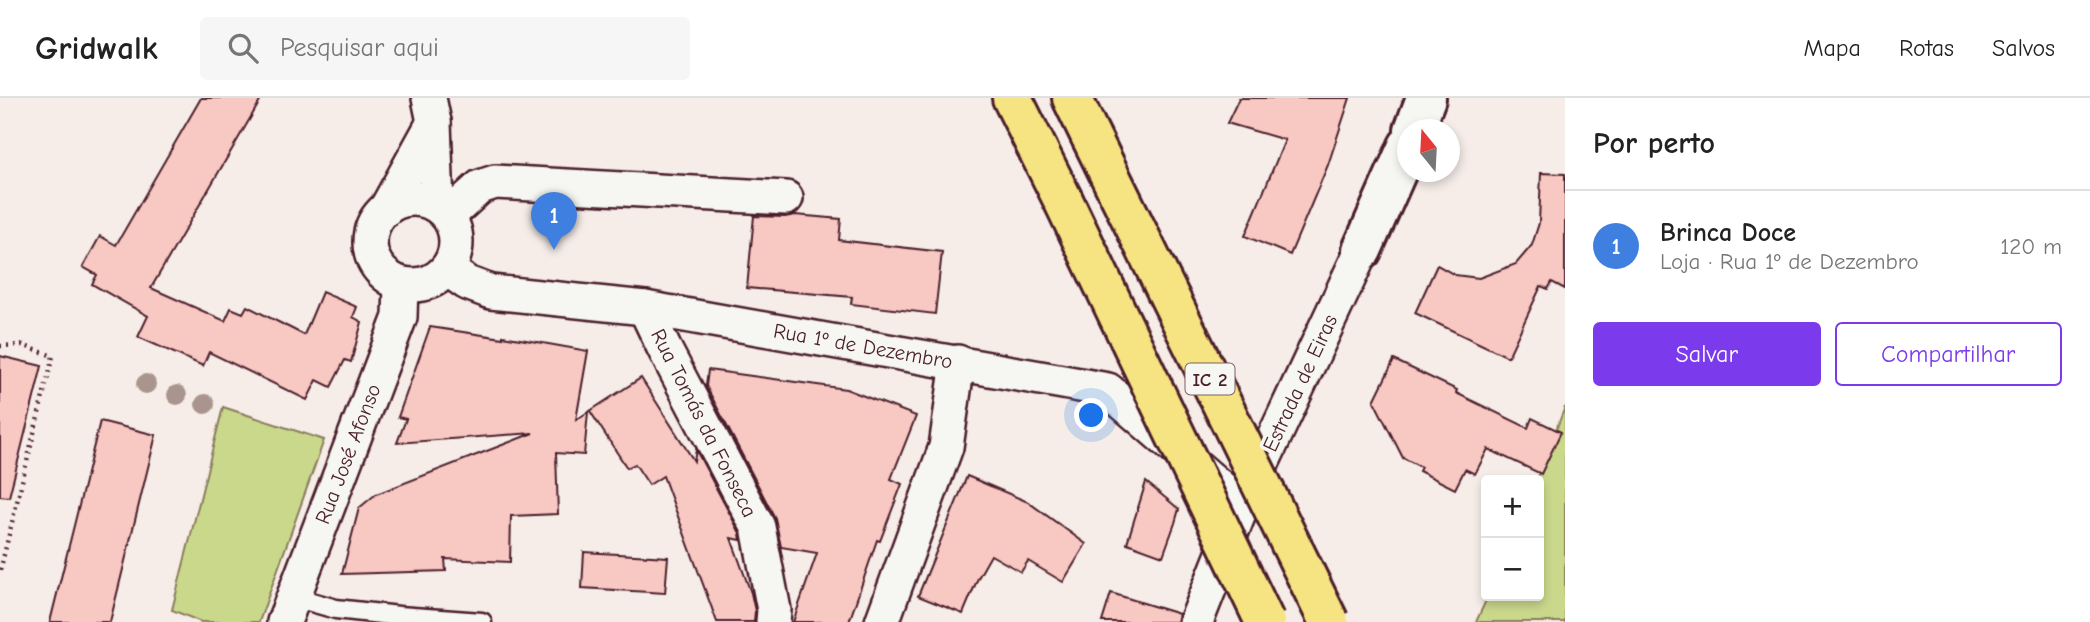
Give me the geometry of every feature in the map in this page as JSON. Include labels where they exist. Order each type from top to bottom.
[{"type":"highway","name":"IC 2","points":[[1012,98],[1265,622]]},
{"type":"highway","name":"IC 2","points":[[1072,98],[1329,622]]},
{"type":"street","points":[[1419,119],[1426,98]]},
{"type":"street","points":[[432,110],[442,211],[454,229],[454,256],[447,268],[434,280],[418,285],[401,284],[387,276],[376,265],[370,236],[376,221],[386,209],[432,110]]},
{"type":"street","name":"Estrada de Eiras","points":[[1196,622],[1242,506],[1397,171]]},
{"type":"street","points":[[442,211],[480,187],[495,182],[786,198]]},
{"type":"street","points":[[386,209],[402,200],[420,200],[442,211]]},
{"type":"street","name":"Rua 1º de Dezembro","points":[[447,268],[467,283],[491,292],[645,308],[1108,390],[1242,506]]},
{"type":"street","name":"Rua José Afonso","points":[[289,610],[400,317],[401,284]]},
{"type":"street","name":"Rua Tomás da Fonseca","points":[[645,308],[758,527],[774,610],[773,622]]},
{"type":"street","points":[[883,622],[946,447],[958,362]]},
{"type":"lane","points":[[289,610],[336,609],[482,622]]},
{"type":"path","points":[[0,346],[22,345],[53,356],[0,571]]},
{"type":"green space","points":[[223,407],[324,440],[259,622],[201,622],[172,610]]},
{"type":"green space","points":[[1565,407],[1565,622],[1476,622],[1486,601],[1544,601],[1544,475],[1538,475]]},
{"type":"building","points":[[201,98],[262,98],[151,288],[225,321],[231,308],[243,313],[247,306],[304,335],[322,292],[357,307],[353,317],[362,322],[351,362],[345,360],[331,387],[317,380],[307,400],[209,352],[203,366],[138,337],[148,316],[92,284],[97,275],[83,267],[100,236],[116,245]]},
{"type":"building","points":[[1239,98],[1350,98],[1328,165],[1290,255],[1245,236],[1285,140],[1227,123]]},
{"type":"building","points":[[1541,173],[1565,174],[1565,289],[1552,282],[1548,289],[1541,286],[1508,357],[1415,313],[1437,265],[1455,275],[1479,278],[1516,264],[1532,245],[1539,223]]},
{"type":"building","points":[[795,215],[841,219],[839,240],[942,252],[935,314],[851,304],[852,297],[747,288],[754,216]]},
{"type":"building","points":[[430,327],[588,351],[576,420],[588,412],[584,455],[556,453],[558,514],[511,516],[510,562],[445,559],[446,571],[342,574],[359,508],[376,494],[533,433],[397,443],[406,419],[398,417]]},
{"type":"building","points":[[0,356],[42,366],[9,497],[0,496]]},
{"type":"building","points":[[1394,360],[1528,428],[1532,418],[1561,432],[1541,474],[1488,449],[1475,474],[1465,469],[1455,489],[1419,471],[1421,467],[1403,458],[1374,401]]},
{"type":"building","points":[[708,370],[846,389],[916,416],[891,479],[902,484],[880,541],[877,540],[849,622],[793,622],[817,553],[781,547],[775,518],[706,386]]},
{"type":"building","points":[[641,378],[694,461],[696,450],[740,533],[741,540],[731,538],[751,593],[755,611],[754,622],[717,622],[663,476],[649,485],[635,464],[627,468],[590,411]]},
{"type":"building","points":[[100,421],[156,435],[110,622],[50,622]]},
{"type":"building","points":[[967,476],[1028,502],[1086,544],[1063,582],[1028,561],[1021,572],[991,555],[963,614],[918,596]]},
{"type":"building","points":[[1146,482],[1179,509],[1163,556],[1127,543]]},
{"type":"building","points":[[584,552],[668,557],[665,593],[582,588]]},
{"type":"building","points":[[1111,593],[1179,614],[1177,622],[1102,622]]},
{"type":"place","name":"Brinca Doce","points":[[554,250]]}]
